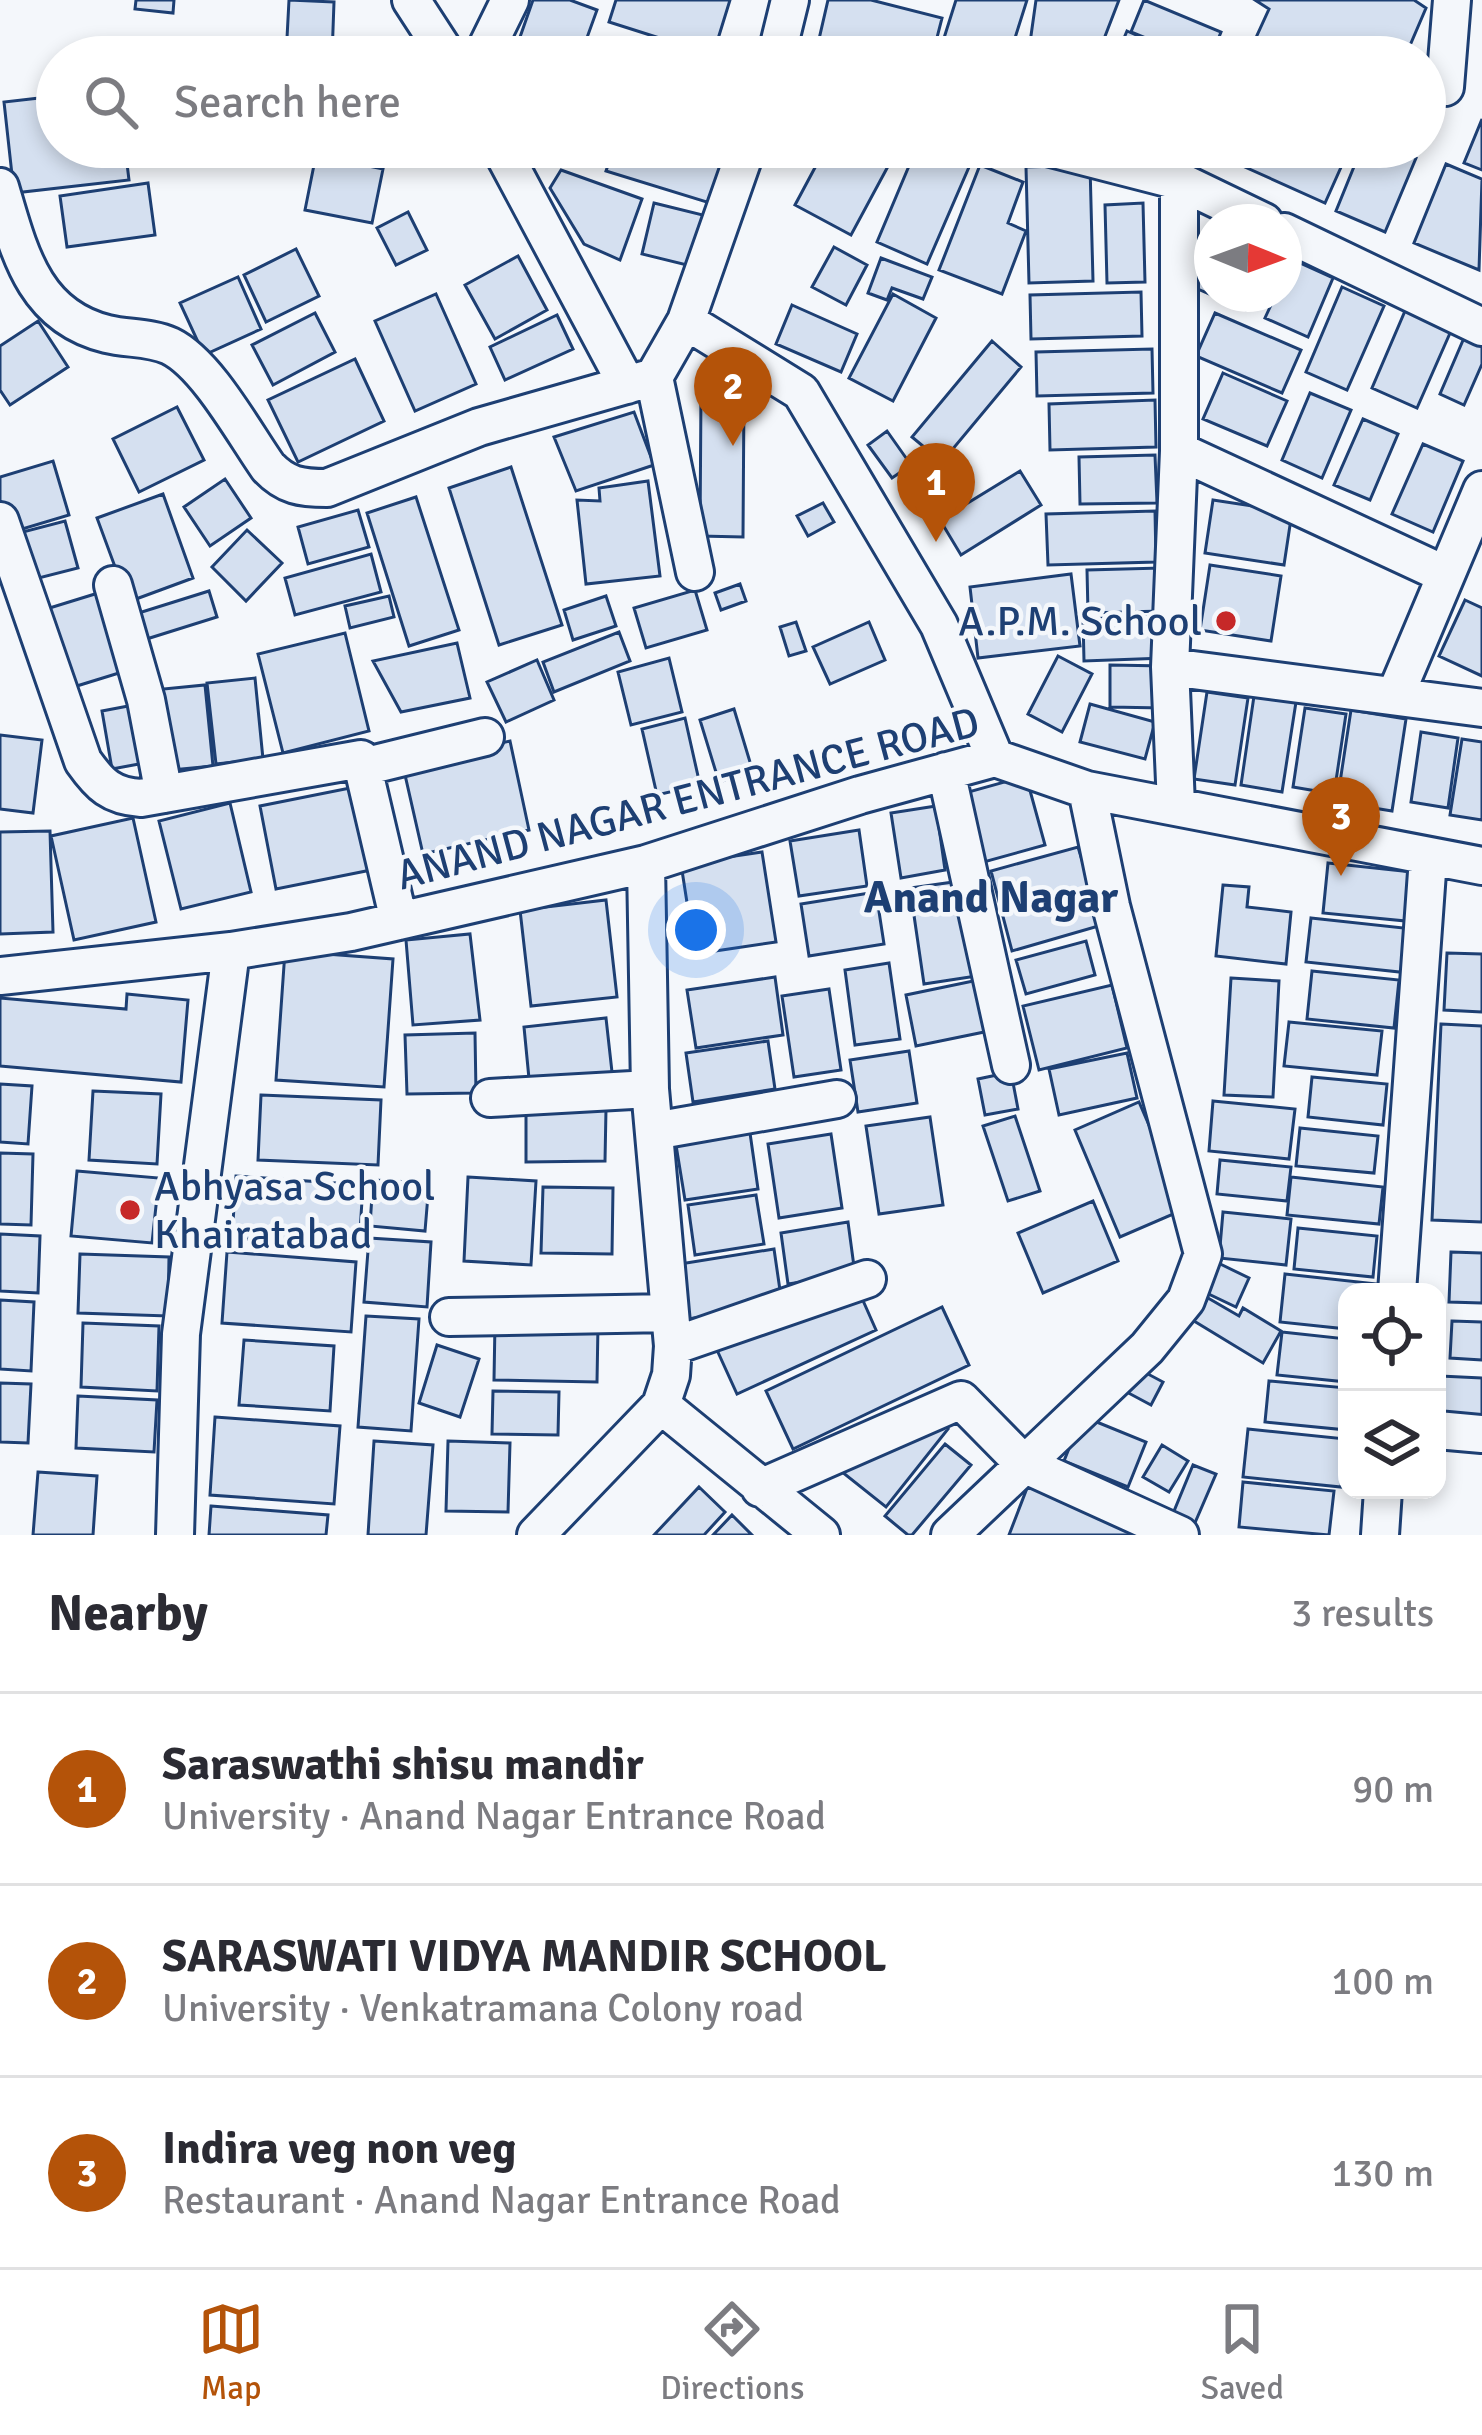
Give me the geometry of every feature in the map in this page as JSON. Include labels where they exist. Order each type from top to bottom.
[{"type":"street","points":[[411,0],[434,36]]},
{"type":"street","points":[[492,36],[510,0]]},
{"type":"street","points":[[781,36],[790,0]]},
{"type":"street","points":[[1446,77],[1462,6]]},
{"type":"street","points":[[513,168],[640,381],[695,572]]},
{"type":"street","points":[[0,188],[29,278],[74,324],[170,346],[189,359],[281,481],[300,488],[327,488],[479,428],[640,381],[686,321],[740,168]]},
{"type":"street","points":[[1129,168],[1179,181],[1227,204]]},
{"type":"street","points":[[1175,805],[1170,667],[1180,451],[1179,181]]},
{"type":"street","points":[[1302,241],[1482,327]]},
{"type":"street","points":[[686,321],[801,392],[939,625],[995,758]]},
{"type":"street","points":[[1180,451],[1446,575]]},
{"type":"street","points":[[1395,697],[1482,490]]},
{"type":"street","points":[[0,521],[83,761],[111,794],[142,798],[361,759],[399,921]]},
{"type":"street","points":[[113,585],[146,700],[164,794]]},
{"type":"street","points":[[1170,667],[1482,708]]},
{"type":"street","points":[[363,767],[485,737]]},
{"type":"street","name":"ANAND NAGAR ENTRANCE ROAD","points":[[0,976],[231,951],[399,921],[646,864],[995,758],[1087,790],[1482,866]]},
{"type":"street","points":[[946,771],[1011,1065]]},
{"type":"street","points":[[956,1534],[1147,1348],[1186,1300],[1203,1254],[1111,906],[1087,790]]},
{"type":"street","points":[[1397,1283],[1428,858]]},
{"type":"street","points":[[536,1535],[661,1406],[671,1375],[650,1089],[646,864]]},
{"type":"street","points":[[175,1535],[181,1334],[231,951]]},
{"type":"street","points":[[490,1097],[650,1089]]},
{"type":"street","points":[[654,1130],[837,1099]]},
{"type":"street","points":[[449,1317],[671,1329],[867,1279]]},
{"type":"street","points":[[760,1488],[962,1400],[1024,1463],[1180,1535]]},
{"type":"street","points":[[661,1406],[821,1535]]},
{"type":"street","points":[[1446,1431],[1482,1435]]},
{"type":"street","points":[[1380,1535],[1382,1499]]},
{"type":"building","points":[[136,0],[174,0],[173,13],[135,9]]},
{"type":"building","points":[[289,0],[334,2],[333,36],[287,36]]},
{"type":"building","points":[[533,0],[570,0],[597,10],[588,36],[520,36]]},
{"type":"building","points":[[616,0],[730,0],[719,36],[653,36],[609,22]]},
{"type":"building","points":[[828,0],[871,0],[942,18],[937,36],[820,36]]},
{"type":"building","points":[[956,0],[1027,0],[1016,36],[945,36]]},
{"type":"building","points":[[1036,0],[1119,0],[1105,36],[1031,36]]},
{"type":"building","points":[[1144,0],[1221,32],[1219,36],[1141,36],[1131,32]]},
{"type":"building","points":[[1255,0],[1414,0],[1426,8],[1414,36],[1257,36],[1269,9]]},
{"type":"building","points":[[36,98],[36,168],[128,168],[129,180],[14,193],[4,102]]},
{"type":"building","points":[[1482,119],[1482,170],[1464,163]]},
{"type":"building","points":[[1446,164],[1482,179],[1479,270],[1414,243]]},
{"type":"building","points":[[313,168],[383,169],[372,223],[305,210]]},
{"type":"building","points":[[607,168],[724,168],[713,204]]},
{"type":"building","points":[[815,168],[887,168],[851,235],[795,205]]},
{"type":"building","points":[[908,168],[969,168],[927,264],[877,242]]},
{"type":"building","points":[[979,168],[1023,182],[1008,223],[1026,231],[1002,294],[939,270]]},
{"type":"building","points":[[1026,168],[1090,168],[1093,281],[1029,283]]},
{"type":"building","points":[[1247,168],[1341,168],[1325,203]]},
{"type":"building","points":[[1353,168],[1412,168],[1385,232],[1336,211]]},
{"type":"building","points":[[561,170],[642,199],[620,260],[584,244],[550,188]]},
{"type":"building","points":[[148,183],[155,235],[67,247],[60,196]]},
{"type":"building","points":[[654,203],[707,216],[695,267],[642,254]]},
{"type":"building","points":[[1143,203],[1145,282],[1107,283],[1105,205]]},
{"type":"building","points":[[408,212],[427,250],[396,265],[377,228]]},
{"type":"building","points":[[834,247],[867,265],[846,305],[812,287]]},
{"type":"building","points":[[296,249],[319,296],[266,322],[244,275]]},
{"type":"building","points":[[518,256],[547,310],[495,339],[465,285]]},
{"type":"building","points":[[881,258],[932,277],[923,299],[892,288],[887,300],[868,293]]},
{"type":"building","points":[[1302,264],[1333,278],[1308,337],[1265,318],[1268,312],[1302,312]]},
{"type":"building","points":[[238,277],[261,329],[204,355],[180,303]]},
{"type":"building","points":[[1342,287],[1384,306],[1347,390],[1306,372]]},
{"type":"building","points":[[1141,292],[1142,336],[1031,339],[1030,295]]},
{"type":"building","points":[[436,294],[476,384],[415,411],[375,321]]},
{"type":"building","points":[[893,294],[936,318],[893,401],[849,378]]},
{"type":"building","points":[[1408,304],[1454,324],[1417,408],[1372,388]]},
{"type":"building","points":[[792,305],[857,334],[841,372],[776,344]]},
{"type":"building","points":[[315,313],[335,352],[273,385],[252,345]]},
{"type":"building","points":[[1215,313],[1301,350],[1282,393],[1196,356]]},
{"type":"building","points":[[557,315],[573,349],[505,380],[490,347]]},
{"type":"building","points":[[38,321],[68,367],[10,405],[0,390],[0,346]]},
{"type":"building","points":[[1464,338],[1482,346],[1482,364],[1464,405],[1440,394]]},
{"type":"building","points":[[992,341],[1021,367],[942,462],[912,437]]},
{"type":"building","points":[[1152,349],[1153,393],[1037,396],[1036,352]]},
{"type":"building","points":[[355,359],[384,421],[298,462],[268,400]]},
{"type":"building","points":[[1223,373],[1287,401],[1267,446],[1203,419]]},
{"type":"building","points":[[701,391],[744,391],[743,537],[700,536]]},
{"type":"building","points":[[1310,393],[1351,410],[1322,478],[1282,460]]},
{"type":"building","points":[[1155,400],[1156,447],[1050,450],[1049,404]]},
{"type":"building","points":[[177,407],[204,460],[139,492],[113,439]]},
{"type":"building","points":[[634,412],[654,465],[576,491],[554,437]]},
{"type":"building","points":[[1363,419],[1398,434],[1370,500],[1334,485]]},
{"type":"building","points":[[887,431],[911,465],[892,478],[868,445]]},
{"type":"building","points":[[1423,444],[1463,461],[1433,532],[1392,514]]},
{"type":"building","points":[[1155,455],[1157,503],[1080,504],[1079,457]]},
{"type":"building","points":[[53,461],[69,515],[9,533],[0,505],[0,477]]},
{"type":"building","points":[[511,467],[562,625],[499,645],[449,488]]},
{"type":"building","points":[[1020,471],[1041,505],[961,555],[940,520]]},
{"type":"building","points":[[225,479],[251,518],[210,546],[184,507]]},
{"type":"building","points":[[648,481],[660,576],[586,584],[577,500],[600,501],[599,488]]},
{"type":"building","points":[[163,494],[193,578],[128,602],[97,518]]},
{"type":"building","points":[[416,497],[459,630],[409,646],[367,513]]},
{"type":"building","points":[[1213,500],[1292,512],[1284,565],[1205,553]]},
{"type":"building","points":[[823,503],[834,522],[808,536],[797,516]]},
{"type":"building","points":[[358,510],[369,547],[308,564],[298,527]]},
{"type":"building","points":[[1155,511],[1156,562],[1048,565],[1046,514]]},
{"type":"building","points":[[65,521],[78,568],[27,581],[15,534]]},
{"type":"building","points":[[247,530],[282,563],[246,601],[212,567]]},
{"type":"building","points":[[371,554],[381,592],[295,615],[285,578]]},
{"type":"building","points":[[1210,565],[1281,576],[1271,641],[1200,630]]},
{"type":"building","points":[[1161,568],[1162,611],[1088,613],[1087,570]]},
{"type":"building","points":[[1071,574],[1080,646],[978,658],[970,587]]},
{"type":"building","points":[[740,584],[746,601],[721,610],[715,593]]},
{"type":"building","points":[[108,590],[132,669],[67,689],[43,610]]},
{"type":"building","points":[[695,590],[707,630],[646,648],[634,608]]},
{"type":"building","points":[[209,591],[217,617],[137,642],[129,616]]},
{"type":"building","points":[[389,596],[394,617],[350,628],[345,606]]},
{"type":"building","points":[[606,596],[616,626],[573,640],[564,610]]},
{"type":"building","points":[[1465,600],[1482,608],[1482,676],[1439,656]]},
{"type":"building","points":[[1163,616],[1165,658],[1084,661],[1083,619]]},
{"type":"building","points":[[796,622],[806,651],[789,656],[780,627]]},
{"type":"building","points":[[869,622],[885,660],[830,684],[813,647]]},
{"type":"building","points":[[619,632],[630,661],[554,692],[543,662]]},
{"type":"building","points":[[345,633],[369,731],[283,753],[258,654]]},
{"type":"building","points":[[457,643],[470,698],[401,712],[373,661]]},
{"type":"building","points":[[1058,656],[1092,674],[1062,732],[1028,714]]},
{"type":"building","points":[[669,658],[682,712],[631,725],[618,672]]},
{"type":"building","points":[[537,660],[554,700],[506,722],[487,682]]},
{"type":"building","points":[[1110,665],[1165,666],[1163,708],[1110,707]]},
{"type":"building","points":[[255,678],[263,759],[216,764],[207,683]]},
{"type":"building","points":[[205,685],[213,766],[161,771],[153,690]]},
{"type":"building","points":[[1207,692],[1248,698],[1235,785],[1194,779]]},
{"type":"building","points":[[1254,696],[1296,702],[1282,792],[1241,785]]},
{"type":"building","points":[[144,703],[155,761],[112,769],[102,711]]},
{"type":"building","points":[[1090,704],[1155,722],[1145,759],[1080,742]]},
{"type":"building","points":[[1305,708],[1346,714],[1334,794],[1293,787]]},
{"type":"building","points":[[734,709],[753,772],[719,782],[700,720]]},
{"type":"building","points":[[1351,710],[1406,719],[1392,811],[1337,802]]},
{"type":"building","points":[[685,718],[700,785],[657,795],[642,729]]},
{"type":"building","points":[[1421,732],[1458,738],[1448,808],[1411,802]]},
{"type":"building","points":[[0,735],[42,740],[33,813],[0,809]]},
{"type":"building","points":[[1462,739],[1482,742],[1482,820],[1450,815]]},
{"type":"building","points":[[510,741],[529,830],[423,854],[403,766]]},
{"type":"building","points":[[1026,776],[1045,845],[973,865],[954,796]]},
{"type":"building","points":[[360,786],[376,869],[276,889],[260,806]]},
{"type":"building","points":[[230,803],[251,892],[181,909],[159,821]]},
{"type":"building","points":[[936,806],[945,870],[901,878],[891,813]]},
{"type":"building","points":[[133,818],[156,922],[74,940],[51,836]]},
{"type":"building","points":[[859,830],[867,886],[799,896],[790,841]]},
{"type":"building","points":[[50,831],[53,932],[0,934],[0,832]]},
{"type":"building","points":[[1078,847],[1102,925],[1012,951],[991,871]]},
{"type":"building","points":[[762,852],[776,942],[695,954],[681,864]]},
{"type":"building","points":[[1328,863],[1412,872],[1406,921],[1323,913]]},
{"type":"building","points":[[968,880],[983,975],[924,984],[910,888]]},
{"type":"building","points":[[1223,885],[1249,887],[1247,907],[1291,912],[1286,964],[1216,956]]},
{"type":"building","points":[[876,892],[884,944],[809,956],[801,904]]},
{"type":"building","points":[[606,900],[617,997],[531,1006],[520,910]]},
{"type":"building","points":[[1311,918],[1413,929],[1409,973],[1306,962]]},
{"type":"building","points":[[470,934],[480,1020],[413,1025],[406,940]]},
{"type":"building","points":[[1086,941],[1095,975],[1026,994],[1016,960]]},
{"type":"building","points":[[285,951],[393,959],[384,1087],[276,1080]]},
{"type":"building","points":[[1447,953],[1482,954],[1482,1012],[1444,1010]]},
{"type":"building","points":[[889,963],[900,1039],[855,1045],[845,970]]},
{"type":"building","points":[[1312,971],[1399,980],[1394,1028],[1307,1019]]},
{"type":"building","points":[[775,977],[783,1035],[696,1048],[687,990]]},
{"type":"building","points":[[1231,978],[1279,981],[1273,1097],[1224,1095]]},
{"type":"building","points":[[978,980],[989,1031],[916,1046],[906,995]]},
{"type":"building","points":[[1112,985],[1127,1048],[1039,1070],[1023,1006]]},
{"type":"building","points":[[829,989],[841,1070],[794,1077],[782,996]]},
{"type":"building","points":[[127,994],[188,1000],[181,1082],[0,1066],[0,998],[126,1009]]},
{"type":"building","points":[[606,1018],[613,1081],[530,1089],[524,1027]]},
{"type":"building","points":[[1289,1022],[1382,1031],[1377,1075],[1284,1066]]},
{"type":"building","points":[[1441,1024],[1482,1026],[1482,1222],[1432,1220]]},
{"type":"building","points":[[475,1033],[476,1093],[407,1094],[405,1035]]},
{"type":"building","points":[[768,1041],[775,1089],[693,1102],[686,1053]]},
{"type":"building","points":[[909,1051],[917,1103],[858,1112],[850,1060]]},
{"type":"building","points":[[1127,1053],[1137,1098],[1059,1115],[1049,1069]]},
{"type":"building","points":[[1011,1072],[1018,1109],[985,1115],[978,1079]]},
{"type":"building","points":[[1312,1077],[1387,1084],[1383,1125],[1308,1117]]},
{"type":"building","points":[[0,1084],[32,1086],[28,1144],[0,1142]]},
{"type":"building","points":[[93,1091],[161,1094],[157,1164],[89,1160]]},
{"type":"building","points":[[261,1095],[381,1100],[378,1165],[258,1160]]},
{"type":"building","points":[[1213,1101],[1295,1109],[1289,1159],[1209,1151]]},
{"type":"building","points":[[1139,1102],[1185,1209],[1120,1237],[1075,1130]]},
{"type":"building","points":[[526,1109],[606,1109],[605,1161],[526,1162]]},
{"type":"building","points":[[1015,1116],[1040,1191],[1008,1201],[983,1126]]},
{"type":"building","points":[[930,1117],[943,1205],[879,1214],[866,1126]]},
{"type":"building","points":[[1300,1128],[1378,1136],[1374,1173],[1296,1166]]},
{"type":"building","points":[[750,1133],[758,1189],[685,1200],[676,1145]]},
{"type":"building","points":[[831,1134],[842,1208],[779,1218],[768,1144]]},
{"type":"building","points":[[0,1153],[33,1154],[31,1225],[0,1224]]},
{"type":"building","points":[[1220,1160],[1291,1167],[1287,1201],[1217,1194]]},
{"type":"building","points":[[77,1171],[159,1178],[152,1243],[71,1236]]},
{"type":"building","points":[[236,1176],[363,1185],[359,1247],[232,1238]]},
{"type":"building","points":[[468,1177],[536,1181],[531,1265],[464,1261]]},
{"type":"building","points":[[1291,1177],[1383,1187],[1379,1224],[1287,1215]]},
{"type":"building","points":[[373,1180],[429,1183],[425,1231],[370,1226]]},
{"type":"building","points":[[543,1187],[613,1188],[612,1254],[541,1253]]},
{"type":"building","points":[[756,1195],[764,1244],[695,1255],[688,1205]]},
{"type":"building","points":[[1093,1201],[1118,1261],[1043,1293],[1018,1233]]},
{"type":"building","points":[[1223,1212],[1291,1219],[1286,1265],[1219,1258]]},
{"type":"building","points":[[848,1222],[855,1274],[788,1284],[781,1233]]},
{"type":"building","points":[[1298,1228],[1377,1236],[1373,1277],[1294,1269]]},
{"type":"building","points":[[0,1234],[40,1236],[38,1293],[0,1291]]},
{"type":"building","points":[[369,1238],[431,1242],[427,1307],[364,1302]]},
{"type":"building","points":[[774,1249],[782,1304],[688,1319],[680,1264]]},
{"type":"building","points":[[227,1252],[356,1262],[351,1332],[222,1323]]},
{"type":"building","points":[[1451,1252],[1482,1253],[1482,1303],[1449,1302]]},
{"type":"building","points":[[80,1254],[169,1257],[168,1316],[78,1313]]},
{"type":"building","points":[[1208,1258],[1249,1278],[1236,1307],[1194,1287]]},
{"type":"building","points":[[1285,1274],[1368,1283],[1338,1283],[1338,1328],[1280,1322]]},
{"type":"building","points":[[857,1287],[876,1330],[737,1394],[717,1350]]},
{"type":"building","points":[[1208,1298],[1239,1316],[1243,1308],[1281,1331],[1263,1363],[1194,1321]]},
{"type":"building","points":[[0,1300],[34,1302],[31,1371],[0,1369]]},
{"type":"building","points":[[942,1307],[969,1365],[793,1449],[766,1391]]},
{"type":"building","points":[[366,1316],[419,1319],[411,1431],[358,1427]]},
{"type":"building","points":[[1452,1321],[1482,1322],[1482,1360],[1450,1358]]},
{"type":"building","points":[[83,1323],[159,1326],[157,1391],[81,1387]]},
{"type":"building","points":[[495,1323],[598,1325],[597,1382],[494,1380]]},
{"type":"building","points":[[1282,1332],[1338,1338],[1338,1381],[1277,1375]]},
{"type":"building","points":[[244,1340],[334,1346],[330,1411],[239,1405]]},
{"type":"building","points":[[437,1345],[479,1359],[460,1417],[419,1403]]},
{"type":"building","points":[[1133,1366],[1163,1382],[1151,1405],[1121,1389]]},
{"type":"building","points":[[1446,1376],[1482,1378],[1482,1415],[1446,1413]]},
{"type":"building","points":[[1269,1381],[1338,1387],[1338,1429],[1265,1422]]},
{"type":"building","points":[[0,1383],[31,1384],[28,1443],[0,1442]]},
{"type":"building","points":[[493,1391],[559,1392],[558,1435],[492,1434]]},
{"type":"building","points":[[78,1396],[157,1400],[154,1452],[76,1448]]},
{"type":"building","points":[[930,1414],[948,1429],[886,1507],[837,1468]]},
{"type":"building","points":[[1082,1416],[1146,1442],[1128,1487],[1064,1461]]},
{"type":"building","points":[[215,1417],[340,1426],[334,1504],[210,1495]]},
{"type":"building","points":[[1248,1429],[1338,1438],[1338,1487],[1243,1477]]},
{"type":"building","points":[[374,1441],[433,1445],[426,1535],[368,1535]]},
{"type":"building","points":[[448,1441],[510,1443],[508,1512],[446,1511]]},
{"type":"building","points":[[945,1444],[971,1465],[908,1535],[885,1516]]},
{"type":"building","points":[[1162,1445],[1188,1461],[1169,1492],[1143,1477]]},
{"type":"building","points":[[1193,1465],[1216,1474],[1194,1525],[1172,1516]]},
{"type":"building","points":[[38,1472],[97,1476],[93,1535],[33,1535]]},
{"type":"building","points":[[1243,1482],[1334,1491],[1329,1535],[1239,1527]]},
{"type":"building","points":[[1029,1483],[1169,1535],[1009,1535]]},
{"type":"building","points":[[699,1487],[725,1512],[704,1535],[654,1535]]},
{"type":"building","points":[[211,1506],[328,1515],[326,1535],[209,1535]]},
{"type":"building","points":[[732,1515],[752,1535],[713,1535]]},
{"type":"place","name":"SARASWATI VIDYA MANDIR SCHOOL","points":[[733,446]]},
{"type":"place","name":"Saraswathi shisu mandir","points":[[936,542]]},
{"type":"place","name":"A.P.M. School","points":[[1226,621]]},
{"type":"place","name":"Indira veg non veg","points":[[1341,876]]},
{"type":"place","name":"Abhyasa School Khairatabad","points":[[130,1210]]},
{"type":"district","name":"Anand Nagar","points":[[991,897]]}]
